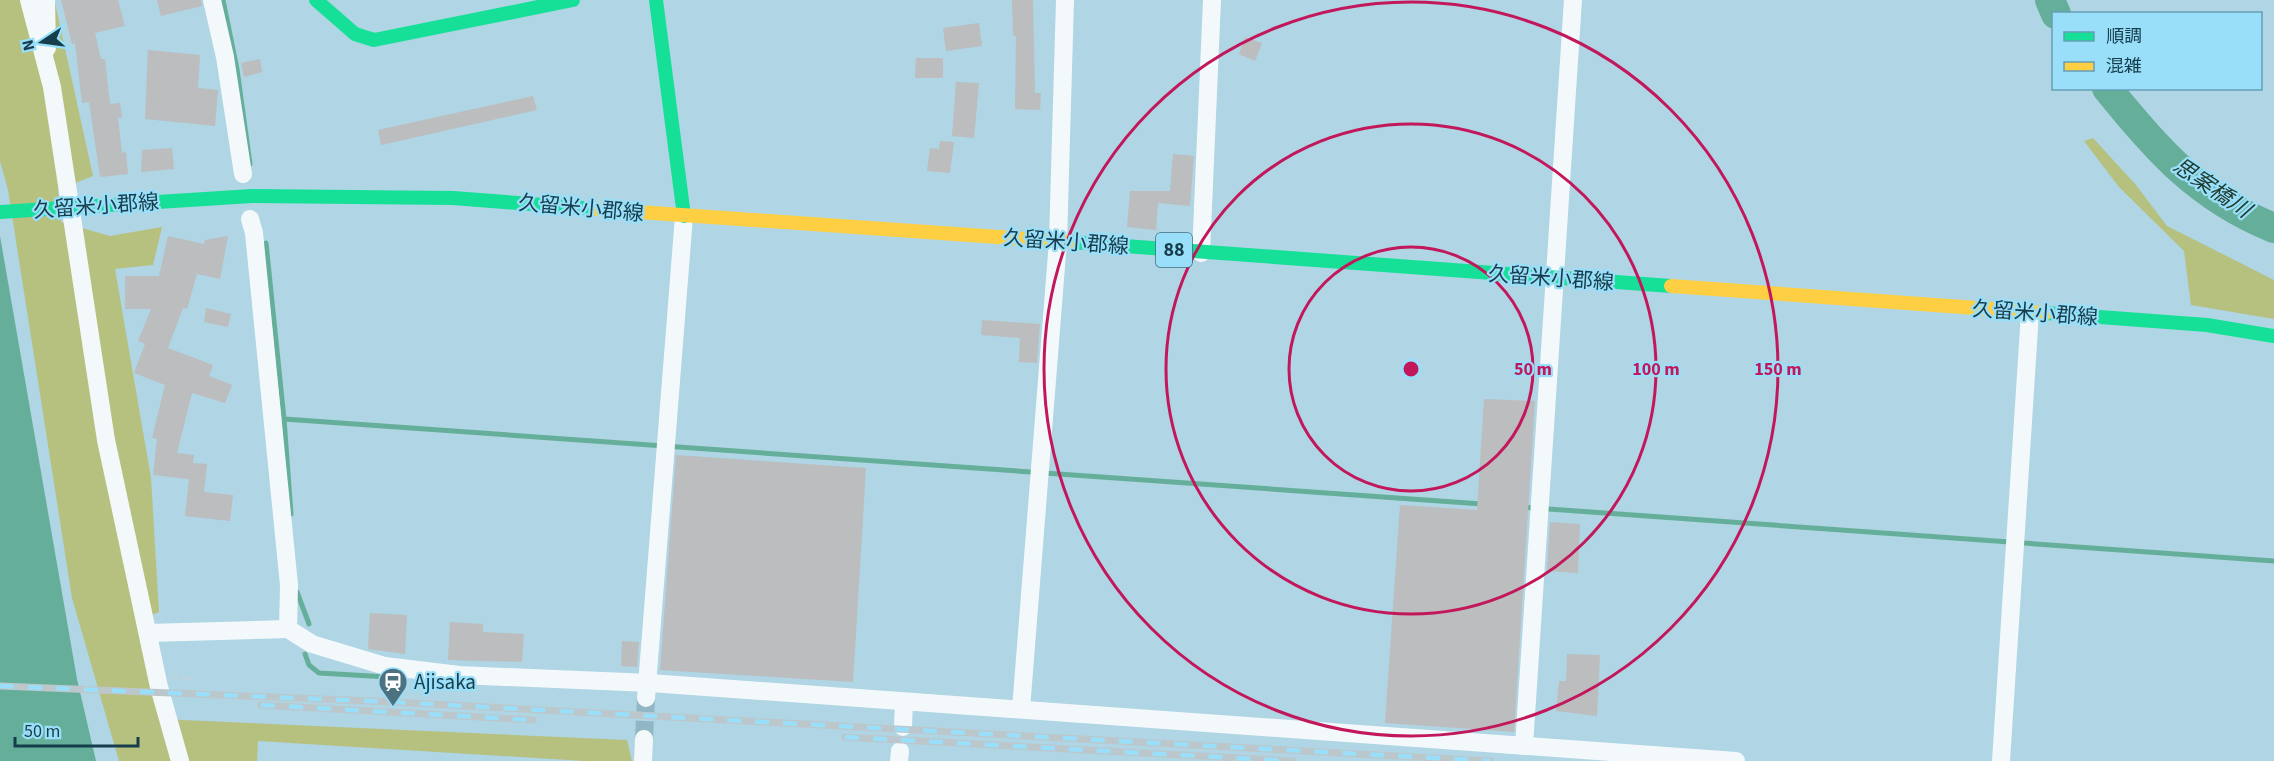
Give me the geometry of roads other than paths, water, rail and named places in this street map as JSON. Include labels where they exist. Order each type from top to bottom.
[{"type":"main road","points":[[316,0],[355,34],[374,39],[573,0]]},
{"type":"main road","points":[[656,0],[684,216]]},
{"type":"main road","name":"久留米小郡線","points":[[0,212],[252,196],[453,198],[2207,325],[2274,336]]},
{"type":"street","points":[[29,0],[46,64],[106,440],[157,676],[180,761]]},
{"type":"street","points":[[46,0],[49,20],[46,64]]},
{"type":"street","points":[[212,0],[225,57],[243,174]]},
{"type":"street","points":[[1021,710],[1058,241],[1065,0]]},
{"type":"street","points":[[1202,253],[1212,0]]},
{"type":"street","points":[[1524,746],[1573,0]]},
{"type":"street","points":[[648,690],[684,216]]},
{"type":"street","points":[[250,219],[254,233],[289,585],[288,629]]},
{"type":"street","points":[[2001,761],[2030,313]]},
{"type":"street","points":[[148,633],[288,629],[312,644],[385,666],[459,675],[648,690],[904,702],[1736,761]]},
{"type":"street","points":[[903,727],[904,702]]},
{"type":"street","points":[[643,761],[644,739]]},
{"type":"waterway","points":[[223,0],[237,69],[250,164]]},
{"type":"waterway","name":"思案橋川","points":[[2050,0],[2055,12]]},
{"type":"waterway","name":"思案橋川","points":[[2109,90],[2162,151],[2201,187],[2247,216],[2274,228]]},
{"type":"waterway","points":[[266,243],[284,419],[1482,504]]},
{"type":"waterway","points":[[284,419],[291,514]]},
{"type":"waterway","points":[[1521,507],[2274,561]]},
{"type":"waterway","points":[[297,592],[309,624]]},
{"type":"waterway","points":[[305,654],[309,665],[319,673],[388,677]]},
{"type":"tunnel","points":[[644,739],[646,698]]},
{"type":"railway","points":[[0,686],[393,702],[1490,761]]},
{"type":"railway","points":[[261,705],[533,720]]},
{"type":"railway","points":[[845,737],[1293,761]]},
{"type":"place","name":"Ajisaka","points":[[393,708]]}]
